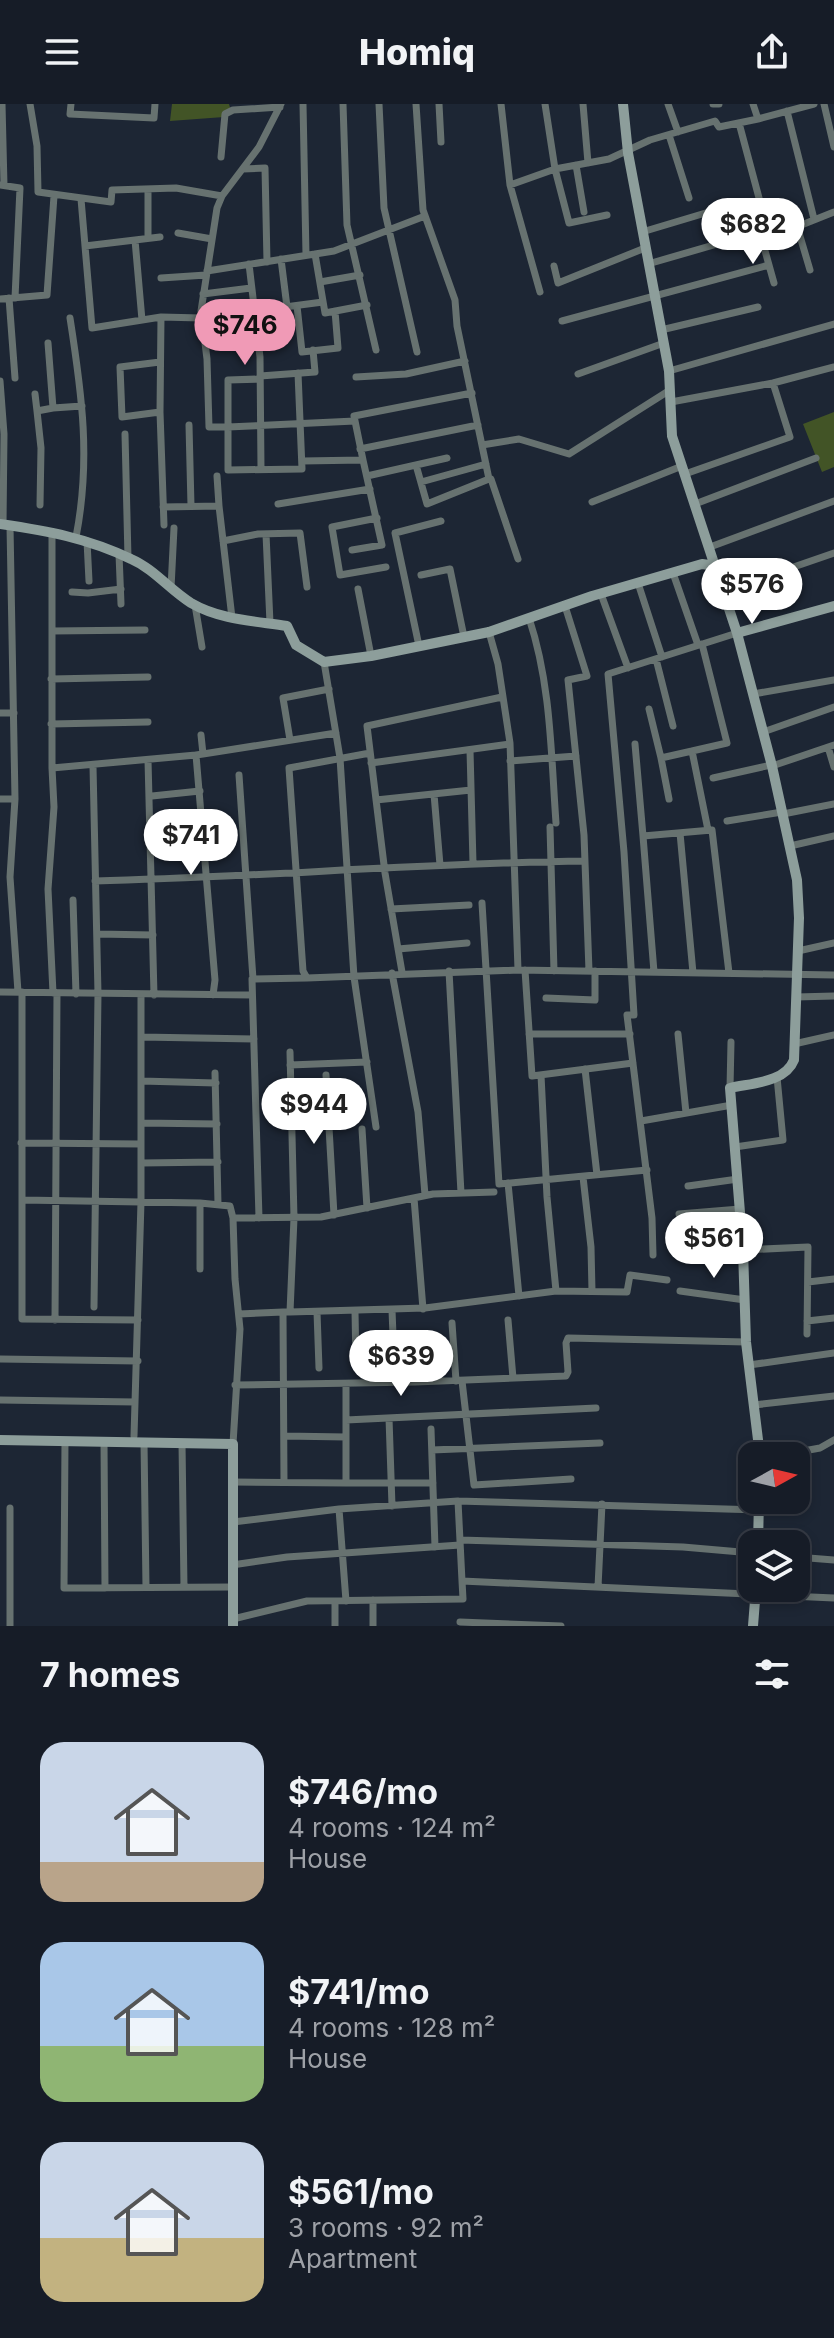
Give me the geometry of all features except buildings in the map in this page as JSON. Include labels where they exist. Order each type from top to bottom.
[{"type":"street","points":[[2,104],[2,185],[20,188],[12,298],[15,378]]},
{"type":"street","points":[[30,104],[37,146],[38,192],[111,202],[112,190],[176,188],[222,196]]},
{"type":"street","points":[[71,104],[70,114],[154,118],[155,104]]},
{"type":"street","points":[[104,104],[104,115]]},
{"type":"street","points":[[303,104],[306,255]]},
{"type":"street","points":[[343,104],[347,225],[376,350]]},
{"type":"street","points":[[379,104],[384,208],[417,352]]},
{"type":"street","points":[[416,104],[425,216],[455,300],[489,479],[518,559]]},
{"type":"street","points":[[439,104],[441,142]]},
{"type":"street","points":[[501,104],[510,185],[540,292]]},
{"type":"street","points":[[545,104],[555,169],[569,223],[607,215]]},
{"type":"street","points":[[583,104],[588,163]]},
{"type":"street","points":[[624,104],[628,153],[669,371],[672,436],[737,633],[772,766],[797,880],[798,951],[791,1068],[777,1077],[730,1088]]},
{"type":"street","points":[[668,104],[689,198]]},
{"type":"street","points":[[713,104],[719,104]]},
{"type":"street","points":[[753,104],[758,119]]},
{"type":"street","points":[[510,185],[555,169],[628,153],[650,140],[715,121],[719,127],[814,104]]},
{"type":"street","points":[[824,104],[834,147]]},
{"type":"street","points":[[221,157],[225,114],[233,110],[280,106]]},
{"type":"street","points":[[280,106],[259,147],[222,196],[217,208],[201,318],[207,359],[209,427],[355,421]]},
{"type":"street","points":[[787,111],[814,219]]},
{"type":"street","points":[[739,123],[766,224]]},
{"type":"street","points":[[576,165],[584,212]]},
{"type":"street","points":[[243,169],[265,168],[267,262]]},
{"type":"street","points":[[148,189],[148,238]]},
{"type":"street","points":[[0,299],[47,295],[54,196]]},
{"type":"street","points":[[81,199],[92,328],[161,317],[201,318],[323,302]]},
{"type":"street","points":[[642,232],[739,203]]},
{"type":"street","points":[[774,283],[758,242],[834,212]]},
{"type":"street","points":[[161,278],[334,251],[425,216]]},
{"type":"street","points":[[797,226],[810,270]]},
{"type":"street","points":[[178,233],[212,239]]},
{"type":"street","points":[[648,264],[748,235]]},
{"type":"street","points":[[85,246],[160,237]]},
{"type":"street","points":[[135,240],[142,320]]},
{"type":"street","points":[[554,266],[558,283],[645,248]]},
{"type":"street","points":[[315,254],[325,313],[367,305]]},
{"type":"street","points":[[281,259],[302,352],[338,348],[335,311]]},
{"type":"street","points":[[249,264],[260,378],[261,469]]},
{"type":"street","points":[[562,321],[769,265]]},
{"type":"street","points":[[320,282],[360,275]]},
{"type":"street","points":[[203,294],[251,288]]},
{"type":"street","points":[[661,330],[758,307]]},
{"type":"street","points":[[161,317],[164,525]]},
{"type":"street","points":[[70,318],[82,406],[85,454],[82,539],[89,581]]},
{"type":"street","points":[[669,371],[834,324]]},
{"type":"street","points":[[48,343],[53,408]]},
{"type":"street","points":[[578,374],[664,343]]},
{"type":"street","points":[[298,373],[302,469],[228,470],[228,380],[260,378],[298,373],[315,372],[313,350]]},
{"type":"street","points":[[356,377],[406,374],[465,361]]},
{"type":"street","points":[[160,362],[120,367],[122,417],[160,412]]},
{"type":"street","points":[[671,402],[773,383],[834,367]]},
{"type":"street","points":[[0,381],[14,713],[15,799],[10,877],[20,992],[22,1319],[138,1320]]},
{"type":"street","points":[[592,502],[790,437],[773,383]]},
{"type":"street","points":[[482,445],[519,439],[569,454],[670,390]]},
{"type":"street","points":[[352,550],[382,545],[354,416],[472,393]]},
{"type":"street","points":[[35,394],[41,448],[40,505]]},
{"type":"street","points":[[37,411],[82,406]]},
{"type":"street","points":[[189,425],[191,506]]},
{"type":"street","points":[[360,449],[478,425]]},
{"type":"street","points":[[121,604],[125,434]]},
{"type":"street","points":[[367,476],[447,458]]},
{"type":"street","points":[[695,504],[816,458]]},
{"type":"street","points":[[302,461],[363,460]]},
{"type":"street","points":[[421,482],[486,464]]},
{"type":"street","points":[[416,465],[427,504],[489,479]]},
{"type":"street","points":[[217,476],[232,618]]},
{"type":"street","points":[[278,504],[370,489]]},
{"type":"street","points":[[710,547],[834,501]]},
{"type":"street","points":[[163,507],[219,506]]},
{"type":"street","points":[[377,518],[332,527],[340,575],[386,567]]},
{"type":"street","points":[[419,646],[395,533],[441,521]]},
{"type":"street","points":[[4,525],[82,539],[155,573],[195,605],[232,618],[287,626],[296,645],[324,662],[371,656],[489,632],[702,564],[716,566]]},
{"type":"street","points":[[171,588],[174,528]]},
{"type":"street","points":[[52,532],[54,807],[48,889],[55,993],[55,1320]]},
{"type":"street","points":[[223,541],[266,534],[300,533],[307,587]]},
{"type":"street","points":[[266,534],[270,623]]},
{"type":"street","points":[[724,591],[834,553]]},
{"type":"street","points":[[421,575],[450,569],[464,637]]},
{"type":"street","points":[[661,758],[727,743],[700,644],[673,573]]},
{"type":"street","points":[[638,583],[659,658],[673,726]]},
{"type":"street","points":[[72,592],[121,589]]},
{"type":"street","points":[[358,589],[371,656]]},
{"type":"street","points":[[601,594],[628,668]]},
{"type":"street","points":[[195,605],[202,647]]},
{"type":"street","points":[[546,998],[595,1000],[568,680],[587,676],[565,606]]},
{"type":"street","points":[[653,1255],[647,1170],[627,1015],[634,1015],[624,852],[608,674],[834,606]]},
{"type":"street","points":[[529,618],[540,650],[545,679],[552,758],[554,971]]},
{"type":"street","points":[[52,631],[145,630]]},
{"type":"street","points":[[489,632],[498,664],[510,744],[513,862],[532,1076],[633,1063]]},
{"type":"street","points":[[324,662],[340,758],[354,977],[376,1127]]},
{"type":"street","points":[[51,679],[148,677]]},
{"type":"street","points":[[753,694],[834,680]]},
{"type":"street","points":[[290,740],[283,698],[329,689]]},
{"type":"street","points":[[402,972],[384,868],[367,726],[502,697]]},
{"type":"street","points":[[763,732],[834,707]]},
{"type":"street","points":[[649,709],[669,799]]},
{"type":"street","points":[[0,713],[14,713]]},
{"type":"street","points":[[51,724],[148,722]]},
{"type":"street","points":[[52,768],[200,755],[336,733]]},
{"type":"street","points":[[201,735],[200,791],[215,980],[213,995]]},
{"type":"street","points":[[371,763],[510,744]]},
{"type":"street","points":[[635,744],[654,972]]},
{"type":"street","points":[[713,778],[772,766],[831,746],[834,767]]},
{"type":"street","points":[[470,750],[473,863]]},
{"type":"street","points":[[692,751],[708,830]]},
{"type":"street","points":[[307,978],[303,971],[289,768],[370,753]]},
{"type":"street","points":[[510,761],[576,756]]},
{"type":"street","points":[[148,760],[154,995]]},
{"type":"street","points":[[93,766],[98,994],[94,1307]]},
{"type":"street","points":[[239,775],[253,979],[259,1218]]},
{"type":"street","points":[[376,800],[471,790]]},
{"type":"street","points":[[152,796],[200,791]]},
{"type":"street","points":[[434,794],[440,865]]},
{"type":"street","points":[[0,799],[15,799]]},
{"type":"street","points":[[727,821],[834,804]]},
{"type":"street","points":[[643,836],[712,830],[729,973]]},
{"type":"street","points":[[680,833],[693,973]]},
{"type":"street","points":[[790,846],[834,836]]},
{"type":"street","points":[[95,881],[207,879],[348,868],[585,861]]},
{"type":"street","points":[[73,900],[76,994]]},
{"type":"street","points":[[482,903],[499,1184],[647,1170]]},
{"type":"street","points":[[391,909],[469,905]]},
{"type":"street","points":[[97,934],[153,935]]},
{"type":"street","points":[[398,949],[467,943]]},
{"type":"street","points":[[798,951],[834,943]]},
{"type":"street","points":[[253,979],[521,970],[834,975]]},
{"type":"street","points":[[449,971],[461,1193]]},
{"type":"street","points":[[392,973],[418,1112],[425,1195]]},
{"type":"street","points":[[0,992],[252,995]]},
{"type":"street","points":[[141,995],[141,1202],[135,1402],[146,1587]]},
{"type":"street","points":[[796,997],[834,996]]},
{"type":"street","points":[[529,1034],[630,1034]]},
{"type":"street","points":[[678,1034],[686,1113]]},
{"type":"street","points":[[794,1044],[834,1035]]},
{"type":"street","points":[[141,1037],[254,1039]]},
{"type":"street","points":[[731,1042],[730,1088],[744,1254],[746,1342],[758,1442]]},
{"type":"street","points":[[284,1482],[284,1385],[294,1218],[290,1052]]},
{"type":"street","points":[[290,1065],[367,1062]]},
{"type":"street","points":[[585,1069],[597,1175]]},
{"type":"street","points":[[215,1073],[218,1204]]},
{"type":"street","points":[[326,1075],[334,1215]]},
{"type":"street","points":[[541,1075],[547,1197],[556,1291]]},
{"type":"street","points":[[735,1147],[783,1140],[777,1077]]},
{"type":"street","points":[[141,1081],[216,1083]]},
{"type":"street","points":[[641,1121],[732,1105]]},
{"type":"street","points":[[141,1123],[217,1124]]},
{"type":"street","points":[[362,1129],[367,1208]]},
{"type":"street","points":[[21,1143],[141,1144]]},
{"type":"street","points":[[141,1163],[218,1162]]},
{"type":"street","points":[[583,1177],[591,1247],[592,1291]]},
{"type":"street","points":[[688,1186],[738,1179]]},
{"type":"street","points":[[508,1183],[519,1296]]},
{"type":"street","points":[[233,1218],[334,1215],[425,1195],[494,1192]]},
{"type":"street","points":[[414,1198],[423,1309]]},
{"type":"street","points":[[22,1200],[230,1206],[239,1314],[233,1444],[233,1623],[307,1601],[463,1599],[458,1501]]},
{"type":"street","points":[[200,1203],[200,1269]]},
{"type":"street","points":[[679,1214],[740,1209]]},
{"type":"street","points":[[679,1256],[744,1254],[808,1247],[807,1334]]},
{"type":"street","points":[[239,1314],[423,1309],[556,1291],[627,1292],[630,1275],[667,1280]]},
{"type":"street","points":[[808,1282],[834,1279]]},
{"type":"street","points":[[680,1291],[745,1300]]},
{"type":"street","points":[[392,1310],[394,1361]]},
{"type":"street","points":[[355,1311],[356,1365]]},
{"type":"street","points":[[317,1312],[319,1368]]},
{"type":"street","points":[[807,1321],[834,1318]]},
{"type":"street","points":[[508,1320],[513,1378]]},
{"type":"street","points":[[452,1323],[474,1485],[571,1479]]},
{"type":"street","points":[[235,1385],[566,1376],[568,1338],[746,1342]]},
{"type":"street","points":[[749,1365],[834,1353]]},
{"type":"street","points":[[0,1359],[138,1361]]},
{"type":"street","points":[[346,1384],[346,1483]]},
{"type":"street","points":[[754,1405],[834,1396]]},
{"type":"street","points":[[0,1400],[135,1402]]},
{"type":"street","points":[[346,1420],[596,1408]]},
{"type":"street","points":[[389,1418],[392,1506]]},
{"type":"street","points":[[431,1429],[435,1547]]},
{"type":"street","points":[[284,1436],[346,1437]]},
{"type":"street","points":[[0,1440],[139,1439],[233,1444]]},
{"type":"street","points":[[810,1450],[834,1440]]},
{"type":"street","points":[[65,1441],[64,1588],[232,1587]]},
{"type":"street","points":[[104,1441],[105,1588]]},
{"type":"street","points":[[182,1443],[184,1587]]},
{"type":"street","points":[[432,1450],[600,1443]]},
{"type":"street","points":[[233,1482],[433,1483]]},
{"type":"street","points":[[233,1522],[339,1509],[458,1501],[738,1505]]},
{"type":"street","points":[[598,1587],[602,1504]]},
{"type":"street","points":[[0,1618],[10,1622],[10,1508]]},
{"type":"street","points":[[339,1509],[346,1601]]},
{"type":"street","points":[[0,1529],[10,1529]]},
{"type":"street","points":[[232,1565],[435,1547],[460,1542],[600,1544],[738,1552]]},
{"type":"street","points":[[810,1558],[834,1560]]},
{"type":"street","points":[[462,1581],[738,1591]]},
{"type":"street","points":[[810,1596],[834,1598]]},
{"type":"street","points":[[373,1600],[373,1626]]},
{"type":"street","points":[[335,1601],[335,1626]]},
{"type":"street","points":[[753,1626],[755,1602]]},
{"type":"street","points":[[460,1622],[561,1626]]},
{"type":"green space","points":[[172,104],[229,104],[231,111],[224,117],[170,121]]},
{"type":"green space","points":[[834,412],[834,467],[822,472],[803,424]]}]
